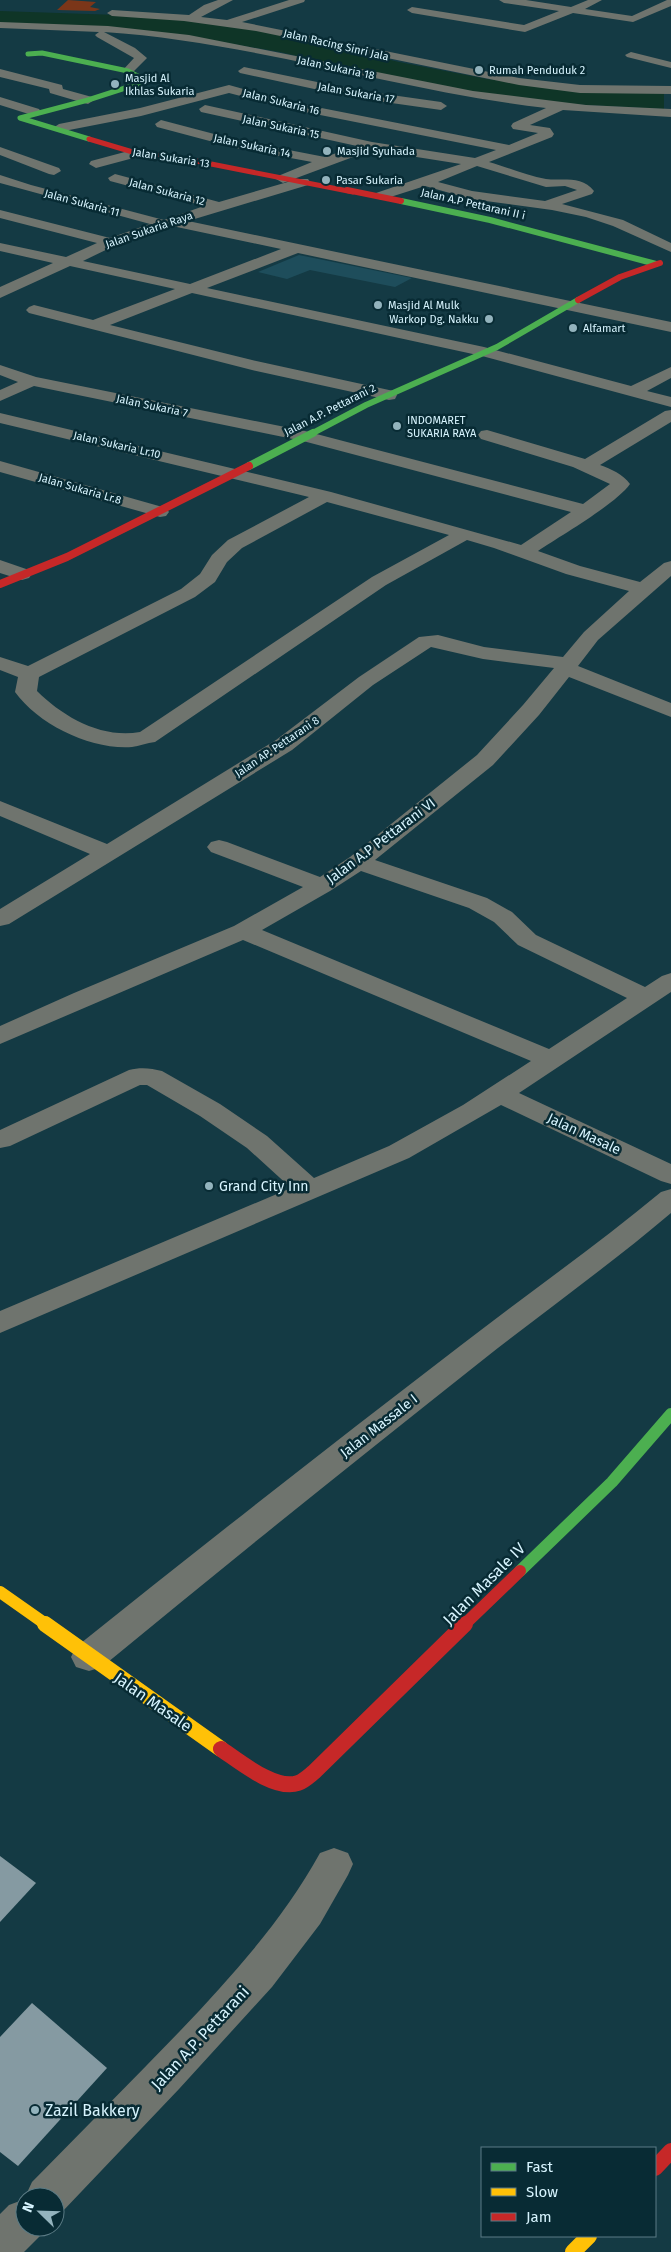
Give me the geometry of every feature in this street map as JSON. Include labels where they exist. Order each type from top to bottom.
[{"type":"street","points":[[228,0],[208,7],[193,17],[220,23],[300,0]]},
{"type":"street","points":[[504,0],[633,19],[671,2]]},
{"type":"street","points":[[412,10],[525,29],[597,0]]},
{"type":"street","points":[[135,3],[138,5],[155,6]]},
{"type":"street","name":"Jalan Racing Sinri Jala","points":[[103,12],[220,23],[304,37],[424,65],[550,86],[586,89],[671,90]]},
{"type":"street","name":"Jalan Sukaria 18","points":[[0,25],[96,30],[214,42],[379,77],[492,97],[563,106],[671,113]]},
{"type":"street","points":[[96,30],[99,34],[131,50],[141,58],[128,71]]},
{"type":"street","points":[[0,101],[36,112],[88,100],[147,81],[128,71],[42,53],[28,54]]},
{"type":"street","points":[[631,55],[671,65]]},
{"type":"street","points":[[628,67],[652,60]]},
{"type":"street","name":"Jalan Sukaria 17","points":[[244,71],[356,94],[451,107]]},
{"type":"street","points":[[0,73],[58,88],[54,90],[88,100]]},
{"type":"street","name":"Jalan Sukaria 16","points":[[59,128],[141,112],[229,89],[290,105],[512,148]]},
{"type":"street","points":[[470,109],[492,97]]},
{"type":"street","points":[[381,196],[425,182],[548,134],[546,131],[518,126],[563,106]]},
{"type":"street","name":"Jalan Sukaria 15","points":[[205,109],[372,146],[476,162],[546,182],[566,182],[582,187],[587,191],[546,205]]},
{"type":"street","name":"Jalan Sukaria 13","points":[[36,112],[20,118],[59,128],[136,153],[191,160],[283,179]]},
{"type":"street","points":[[283,179],[326,161],[438,123]]},
{"type":"street","name":"Jalan Sukaria 14","points":[[161,124],[236,144],[326,161]]},
{"type":"street","points":[[0,151],[54,171]]},
{"type":"street","points":[[96,164],[136,153]]},
{"type":"street","name":"Jalan Sukaria 11","points":[[0,178],[26,188],[168,223],[298,248],[671,327]]},
{"type":"street","name":"Jalan Sukaria 12","points":[[114,178],[219,206]]},
{"type":"street","name":"Jalan A.P Pettarani II i","points":[[283,179],[381,196],[499,222],[656,264]]},
{"type":"street","name":"Jalan Sukaria Raya","points":[[0,293],[20,286],[111,242],[219,206],[303,182]]},
{"type":"street","points":[[425,182],[471,195],[579,211],[618,223],[671,248]]},
{"type":"street","points":[[0,214],[111,242]]},
{"type":"street","points":[[0,247],[192,287],[484,352],[671,402]]},
{"type":"street","points":[[95,325],[298,248]]},
{"type":"street","name":"Jalan A.P. Pettarani 2","points":[[0,584],[66,557],[160,512],[305,436],[512,339],[566,306],[620,277],[671,260]]},
{"type":"street","points":[[0,282],[20,286]]},
{"type":"street","points":[[34,310],[252,364],[389,395]]},
{"type":"street","name":"Jalan Sukaria 7","points":[[0,370],[32,380],[305,436],[584,510]]},
{"type":"street","points":[[632,392],[671,372]]},
{"type":"street","points":[[0,396],[32,380]]},
{"type":"street","points":[[586,466],[671,415]]},
{"type":"street","name":"Jalan Sukaria Lr.10","points":[[0,418],[325,496],[525,551],[538,558],[573,570],[643,589]]},
{"type":"street","points":[[487,435],[586,466],[615,479],[621,484],[604,498],[525,551]]},
{"type":"street","name":"Jalan Sukaria Lr.8","points":[[0,466],[160,512]]},
{"type":"street","points":[[0,663],[29,674],[188,593],[208,578],[219,559],[236,544],[325,496]]},
{"type":"street","points":[[29,674],[26,692],[43,708],[69,725],[94,735],[117,740],[147,737],[379,581],[465,534]]},
{"type":"street","points":[[0,566],[22,574]]},
{"type":"street","name":"Jalan A.P Pettarani VI","points":[[0,1036],[82,998],[243,932],[322,886],[358,862],[485,760],[531,710],[591,636],[643,589],[671,567]]},
{"type":"street","name":"Jalan AP. Pettarani 8","points":[[4,914],[109,853],[284,744],[366,681],[426,641],[438,641],[484,654],[566,666],[667,704]]},
{"type":"street","points":[[0,808],[109,853]]},
{"type":"street","points":[[219,847],[322,886]]},
{"type":"street","points":[[358,862],[478,903],[503,917],[527,940],[663,989]]},
{"type":"street","points":[[243,932],[550,1059]]},
{"type":"street","points":[[0,1323],[399,1152],[473,1111],[550,1059],[663,989]]},
{"type":"street","points":[[0,1140],[131,1079],[146,1076],[160,1081],[210,1110],[257,1142],[312,1190]]},
{"type":"street","name":"Jalan Masale","points":[[498,1093],[671,1176]]},
{"type":"street","name":"Jalan Massale I","points":[[89,1657],[257,1520],[515,1319],[620,1241],[671,1198]]},
{"type":"street","name":"Jalan Masale IV","points":[[314,1772],[612,1482],[671,1414]]},
{"type":"street","name":"Jalan Masale","points":[[0,1592],[89,1657],[247,1767],[283,1784],[297,1784],[314,1772]]},
{"type":"street","name":"Jalan A.P. Pettarani","points":[[57,2187],[191,2048],[286,1944],[319,1894],[334,1864]]},
{"type":"street","points":[[656,2167],[671,2151]]},
{"type":"street","points":[[0,2245],[15,2230]]},
{"type":"street","points":[[573,2252],[588,2237]]},
{"type":"shaded area","points":[[68,0],[96,2],[90,7],[100,9],[95,11],[57,10]]},
{"type":"shaded area","points":[[0,11],[118,15],[181,20],[275,33],[399,62],[487,79],[546,87],[664,92],[664,109],[567,104],[480,93],[371,73],[280,52],[210,40],[0,23]]},
{"type":"shaded area","points":[[299,255],[412,278],[395,287],[310,270],[287,279],[258,272]]},
{"type":"building","points":[[0,1856],[36,1883],[0,1922]]},
{"type":"building","name":"Zazil Bakkery","points":[[32,2003],[107,2068],[18,2166],[0,2152],[0,2037]]},
{"type":"traffic: fast","points":[[28,54],[42,53],[128,71],[147,81],[88,100],[20,118],[89,139]]},
{"type":"traffic: fast","points":[[401,201],[490,220],[656,264]]},
{"type":"traffic: fast","points":[[249,466],[366,405],[497,347],[578,300]]},
{"type":"traffic: fast","points":[[520,1571],[612,1482],[671,1414]]},
{"type":"traffic: slow","points":[[0,1592],[221,1749]]},
{"type":"traffic: slow","points":[[573,2252],[588,2237]]},
{"type":"traffic: jam","points":[[89,139],[136,153],[191,160],[401,201]]},
{"type":"traffic: jam","points":[[578,300],[620,277],[660,263]]},
{"type":"traffic: jam","points":[[0,584],[67,557],[249,466]]},
{"type":"traffic: jam","points":[[221,1749],[258,1774],[280,1783],[290,1785],[302,1781],[314,1772],[520,1571]]},
{"type":"traffic: jam","points":[[656,2167],[671,2151]]},
{"type":"place","name":"Rumah Penduduk 2","points":[[479,70]]},
{"type":"place","name":"Masjid Al Ikhlas Sukaria","points":[[115,84]]},
{"type":"place","name":"Masjid Syuhada","points":[[327,151]]},
{"type":"place","name":"Pasar Sukaria","points":[[326,180]]},
{"type":"place","name":"Masjid Al Mulk","points":[[378,305]]},
{"type":"place","name":"Warkop Dg. Nakku","points":[[489,319]]},
{"type":"place","name":"Alfamart","points":[[573,328]]},
{"type":"place","name":"INDOMARET SUKARIA RAYA","points":[[397,426]]},
{"type":"place","name":"Grand City Inn","points":[[209,1186]]},
{"type":"place","name":"Zazil Bakkery","points":[[35,2110]]}]
